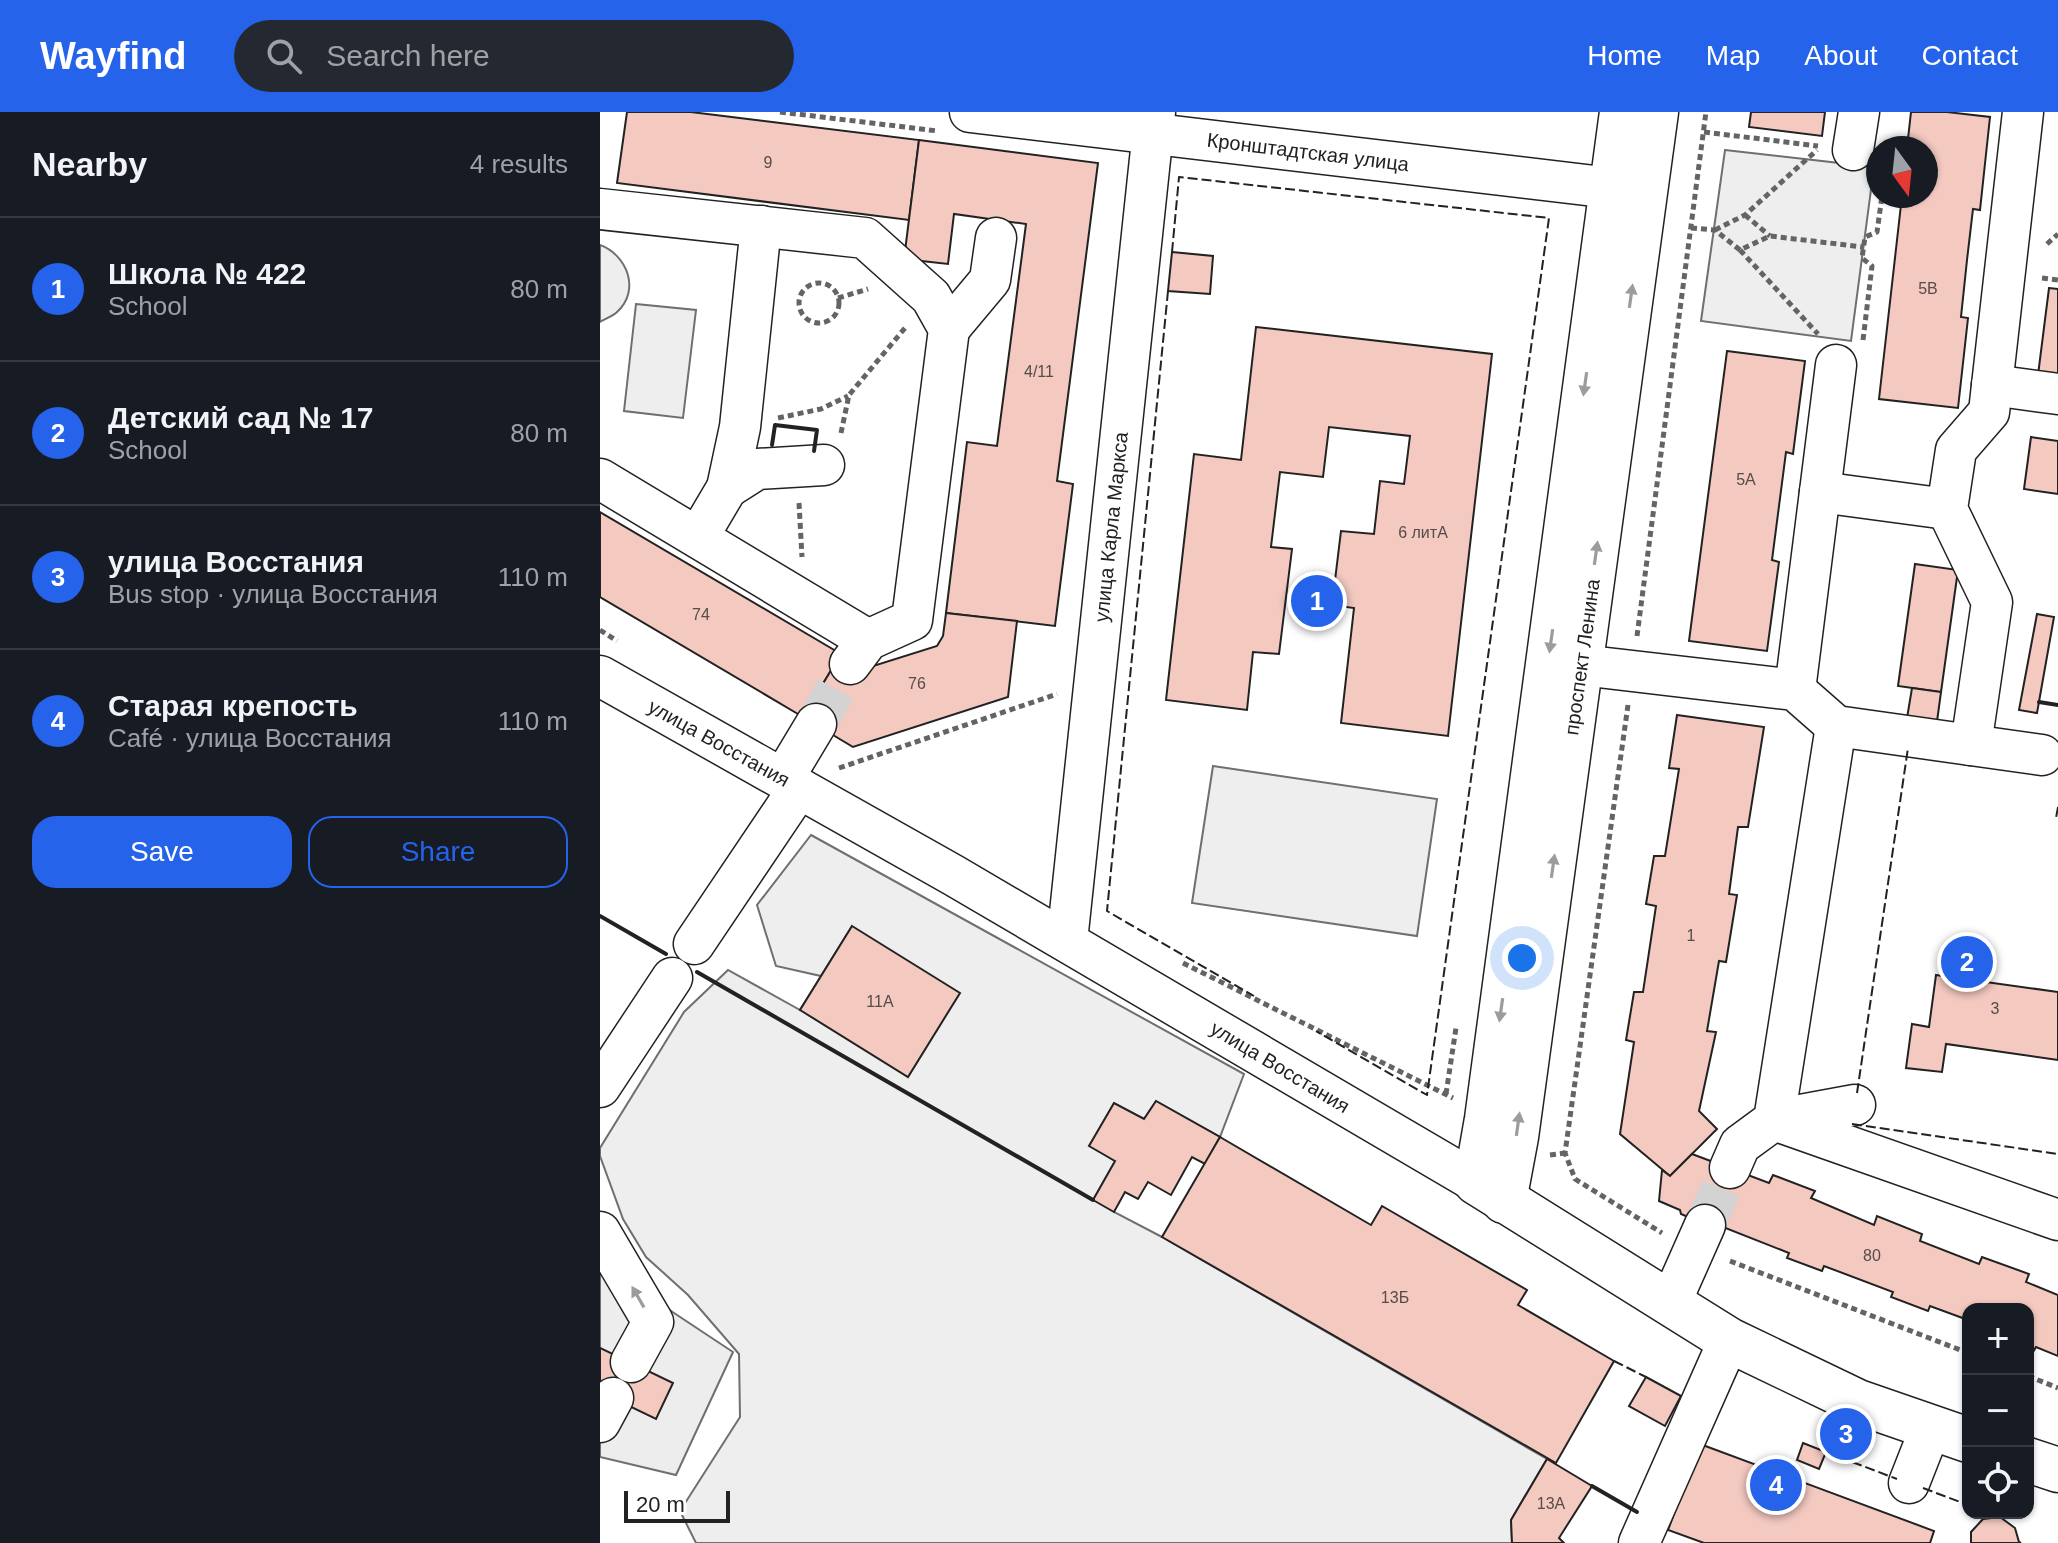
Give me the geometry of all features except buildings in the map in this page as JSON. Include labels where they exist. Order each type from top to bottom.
[{"type":"main road","name":"проспект Ленина","points":[[1490,1191],[1516,1137],[1581,665],[1629,190],[1622,112]]},
{"type":"main road","name":"проспект Ленина","points":[[1490,1191],[1489,1103],[1629,190],[1656,112]]},
{"type":"main road","name":"улица Восстания","points":[[1490,1191],[1729,1340],[1858,1402],[1950,1434]]},
{"type":"main road","points":[[2034,1462],[2058,1470]]},
{"type":"street","name":"Кронштадтская улица","points":[[974,112],[1154,123],[1629,190]]},
{"type":"street","points":[[1971,745],[1992,602],[1947,509],[1956,450],[1989,412],[2023,112]]},
{"type":"street","name":"улица Карла Маркса","points":[[1067,941],[1154,123]]},
{"type":"street","points":[[600,209],[865,238],[940,313]]},
{"type":"street","points":[[698,537],[727,488],[740,427],[761,226]]},
{"type":"street","points":[[940,313],[990,280],[996,238]]},
{"type":"street","points":[[600,479],[804,601],[859,652],[912,620],[940,313]]},
{"type":"street","points":[[1795,690],[1836,365]]},
{"type":"street","points":[[1992,385],[2058,394]]},
{"type":"street","points":[[727,488],[757,469],[811,466]]},
{"type":"street","points":[[1820,492],[1947,509]]},
{"type":"street","points":[[1581,665],[1795,690],[1836,726],[2042,755]]},
{"type":"street","name":"улица Восстания","points":[[600,676],[1067,941],[1490,1191]]},
{"type":"street","points":[[600,1087],[683,962],[791,784],[816,724]]},
{"type":"street","points":[[1774,1120],[1836,726]]},
{"type":"street","points":[[1730,1168],[1740,1145],[1774,1120],[1855,1105]]},
{"type":"street","points":[[1774,1120],[2058,1220]]},
{"type":"street","points":[[600,1232],[653,1322],[631,1362]]},
{"type":"street","points":[[1670,1304],[1700,1236]]},
{"type":"street","points":[[1639,1543],[1729,1340]]},
{"type":"street","points":[[1909,1483],[1950,1434]]},
{"type":"path","points":[[1691,228],[1715,230],[1745,215],[1821,147],[1704,132]]},
{"type":"path","points":[[1715,230],[1740,250],[1820,337],[1830,364],[1842,365],[1860,357],[1872,266],[1862,258],[1863,247],[1865,237],[1877,232],[1880,208]]},
{"type":"path","points":[[1745,215],[1770,236]]},
{"type":"path","points":[[2043,247],[2058,234]]},
{"type":"path","points":[[1740,250],[1770,236],[1863,247]]},
{"type":"path","points":[[814,283],[833,288],[838,298],[838,308],[833,317],[824,322],[813,322],[804,317],[799,308],[799,297],[805,288],[814,283]]},
{"type":"path","points":[[740,427],[821,409],[849,395],[940,313]]},
{"type":"path","points":[[804,601],[811,466],[837,457],[849,395]]},
{"type":"path","points":[[834,769],[1058,694]]},
{"type":"path","points":[[1175,959],[1446,1094]]},
{"type":"path","points":[[1575,1179],[1665,1235],[1700,1236],[1962,1350]]},
{"type":"path","points":[[2034,1378],[2058,1388]]},
{"type":"shaded area","points":[[1725,150],[1866,166],[1866,208],[1869,208],[1851,341],[1701,321]]},
{"type":"shaded area","points":[[600,245],[624,265],[629,284],[624,303],[600,322]]},
{"type":"shaded area","points":[[636,304],[696,310],[683,418],[624,411]]},
{"type":"shaded area","points":[[1213,766],[1437,799],[1417,936],[1192,903]]},
{"type":"shaded area","points":[[811,835],[1244,1074],[1220,1137],[1156,1101],[1144,1119],[1114,1103],[1090,1146],[1115,1161],[1114,1212],[1547,1459],[1511,1520],[1512,1543],[696,1543],[680,1511],[740,1417],[739,1354],[688,1295],[646,1257],[623,1219],[600,1156],[600,1148],[684,1012],[728,970],[800,1010],[852,927],[821,976],[776,966],[757,905]]},
{"type":"shaded area","points":[[600,1264],[733,1352],[676,1475],[600,1457]]},
{"type":"tunnel","points":[[816,724],[850,664]]},
{"type":"tunnel","points":[[1705,1225],[1730,1168]]},
{"type":"fence","points":[[1172,252],[1179,177],[1549,218],[1427,1095],[1316,1031]]},
{"type":"fence","points":[[1168,291],[1107,911],[1254,996]]},
{"type":"fence","points":[[1857,1093],[1908,748]]},
{"type":"fence","points":[[2058,807],[2058,819]]},
{"type":"fence","points":[[1852,1124],[2058,1154]]},
{"type":"fence","points":[[1614,1361],[1646,1377]]},
{"type":"fence","points":[[1826,1452],[1897,1479]]},
{"type":"fence","points":[[1923,1488],[1962,1503]]},
{"type":"wall","points":[[772,445],[775,425],[817,430],[814,451]]},
{"type":"wall","points":[[2039,702],[2058,705]]},
{"type":"wall","points":[[600,916],[666,954]]},
{"type":"wall","points":[[697,972],[1093,1200]]},
{"type":"wall","points":[[1592,1486],[1637,1512]]},
{"type":"place","name":"Школа № 422","points":[[1317,601]]},
{"type":"place","name":"Детский сад № 17","points":[[1967,962]]},
{"type":"place","name":"улица Восстания","points":[[1846,1434]]},
{"type":"place","name":"Старая крепость","points":[[1776,1485]]}]
